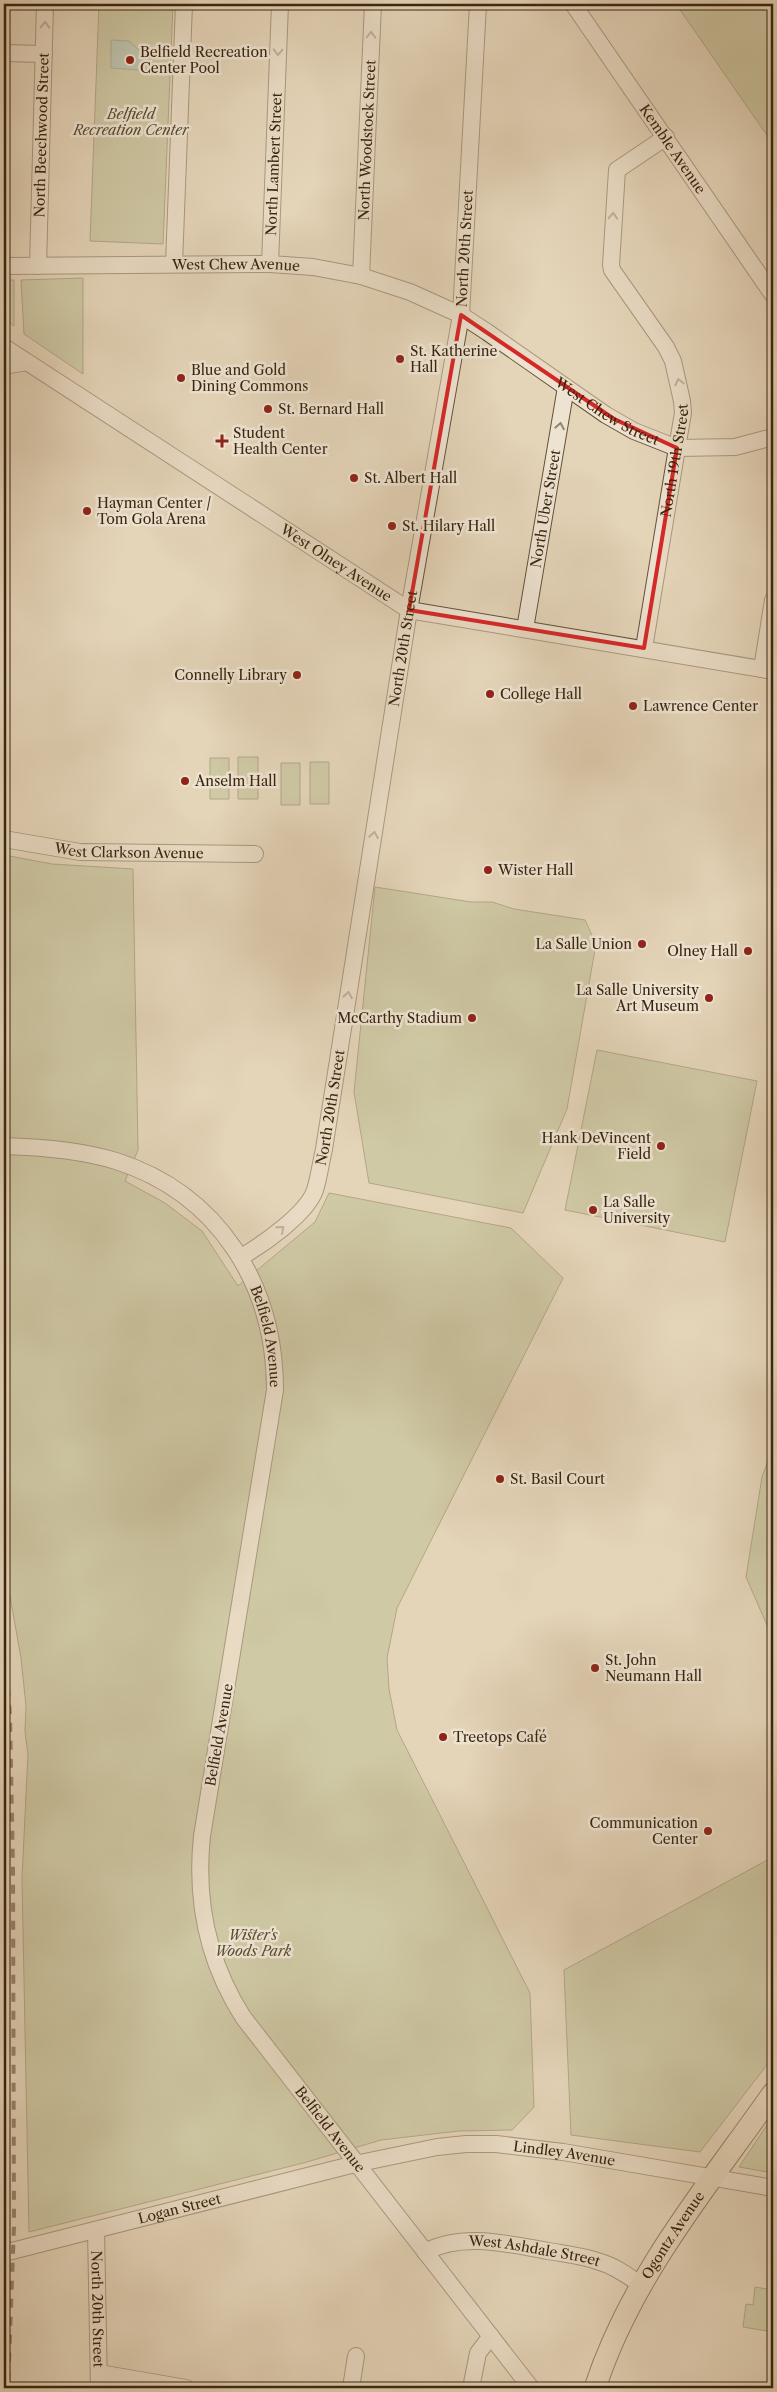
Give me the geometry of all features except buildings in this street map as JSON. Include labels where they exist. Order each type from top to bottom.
[{"type":"main road","name":"Ogontz Avenue","points":[[594,2388],[617,2329],[640,2284],[773,2093]]},
{"type":"street","name":"North Beechwood Street","points":[[38,266],[45,4]]},
{"type":"street","points":[[174,264],[184,4]]},
{"type":"street","name":"North Lambert Street","points":[[270,264],[280,4]]},
{"type":"street","name":"North Woodstock Street","points":[[362,276],[373,4]]},
{"type":"street","name":"North 20th Street","points":[[242,1257],[265,1243],[297,1215],[315,1192],[324,1149],[409,610],[461,315],[478,4]]},
{"type":"street","name":"Kemble Avenue","points":[[573,4],[773,295]]},
{"type":"street","points":[[4,53],[44,54]]},
{"type":"street","name":"North 19th Street","points":[[644,648],[682,407],[680,388],[673,361],[666,346],[612,270],[611,265],[617,170],[666,137]]},
{"type":"street","name":"West Chew Avenue","points":[[4,266],[270,264],[313,267],[362,276],[410,292],[461,315]]},
{"type":"street","name":"West Chew Street","points":[[461,315],[606,415],[634,431],[677,448],[734,447],[773,437]]},
{"type":"street","name":"West Olney Avenue","points":[[4,347],[409,610],[767,670]]},
{"type":"street","points":[[4,366],[27,362]]},
{"type":"street","name":"North Uber Street","points":[[525,629],[566,386]]},
{"type":"street","points":[[767,670],[773,600]]},
{"type":"street","name":"West Clarkson Avenue","points":[[4,839],[80,852],[256,854]]},
{"type":"street","name":"Belfield Avenue","points":[[4,1146],[53,1149],[96,1156],[148,1174],[196,1206],[221,1231],[242,1257],[254,1281],[267,1317],[274,1354],[275,1390],[202,1836],[199,1870],[201,1905],[212,1953],[232,2001],[255,2034],[532,2388]]},
{"type":"street","name":"Lindley Avenue","points":[[355,2164],[437,2147],[466,2144],[496,2144],[556,2151],[773,2188]]},
{"type":"street","name":"Logan Street","points":[[4,2253],[355,2164]]},
{"type":"street","name":"North 20th Street","points":[[96,2230],[97,2358],[99,2380]]},
{"type":"street","name":"West Ashdale Street","points":[[425,2252],[436,2246],[456,2242],[480,2241],[507,2244],[602,2262],[640,2284]]},
{"type":"street","points":[[472,2388],[478,2353],[491,2336]]},
{"type":"street","points":[[350,2388],[356,2356]]},
{"type":"street","points":[[99,2380],[186,2388]]},
{"type":"highlighted area","points":[[461,315],[614,419],[677,448],[644,648],[409,610]]},
{"type":"green space","name":"Belfield Recreation Center","points":[[99,4],[173,4],[163,244],[90,241]]},
{"type":"green space","points":[[676,4],[766,4],[773,14],[773,144]]},
{"type":"green space","points":[[83,278],[83,374],[24,334],[21,280]]},
{"type":"green space","points":[[4,280],[14,280],[14,326],[4,319]]},
{"type":"green space","points":[[238,757],[258,757],[258,799],[238,799]]},
{"type":"green space","points":[[210,758],[229,758],[229,799],[210,799]]},
{"type":"green space","points":[[310,762],[329,762],[329,804],[310,804]]},
{"type":"green space","points":[[281,763],[300,763],[300,805],[281,805]]},
{"type":"green space","name":"Wister's Woods Park","points":[[4,855],[52,864],[133,869],[138,1150],[125,1181],[165,1203],[202,1231],[238,1286],[315,1222],[329,1193],[511,1228],[563,1278],[397,1608],[387,1658],[389,1689],[397,1730],[530,1993],[534,2107],[512,2130],[459,2131],[381,2140],[307,2162],[29,2232],[22,1878],[28,1754],[21,1658],[4,1563]]},
{"type":"green space","name":"McCarthy Stadium","points":[[375,887],[471,902],[492,902],[514,909],[585,920],[596,944],[567,1109],[523,1213],[369,1183],[354,1092]]},
{"type":"green space","name":"Hank DeVincent Field","points":[[597,1050],[757,1081],[725,1242],[565,1210]]},
{"type":"green space","points":[[773,1447],[773,1639],[746,1577],[762,1477]]},
{"type":"green space","points":[[773,1857],[773,2057],[700,2152],[571,2135],[564,1970]]},
{"type":"green space","points":[[773,2116],[773,2173],[739,2167]]},
{"type":"green space","points":[[755,2287],[773,2290],[773,2332],[743,2327],[746,2304],[753,2305]]},
{"type":"water","name":"Belfield Recreation Center Pool","points":[[111,40],[129,41],[140,51],[150,52],[150,71],[111,68]]},
{"type":"railway","points":[[4,1633],[10,1716],[13,1868],[14,2226],[8,2388]]},
{"type":"railway","points":[[4,1900],[5,2025]]},
{"type":"railway","points":[[4,2307],[6,2252]]},
{"type":"place","name":"Belfield Recreation Center Pool","points":[[130,60]]},
{"type":"place","name":"St. Katherine Hall","points":[[400,359]]},
{"type":"place","name":"Blue and Gold Dining Commons","points":[[181,378]]},
{"type":"place","name":"St. Bernard Hall","points":[[268,409]]},
{"type":"place","name":"Student Health Center","points":[[222,441]]},
{"type":"place","name":"St. Albert Hall","points":[[354,478]]},
{"type":"place","name":"Hayman Center / Tom Gola Arena","points":[[87,511]]},
{"type":"place","name":"St. Hilary Hall","points":[[392,526]]},
{"type":"place","name":"Connelly Library","points":[[297,675]]},
{"type":"place","name":"College Hall","points":[[490,694]]},
{"type":"place","name":"Lawrence Center","points":[[633,706]]},
{"type":"place","name":"Anselm Hall","points":[[185,781]]},
{"type":"place","name":"Wister Hall","points":[[488,870]]},
{"type":"place","name":"La Salle Union","points":[[642,944]]},
{"type":"place","name":"Olney Hall","points":[[748,951]]},
{"type":"place","name":"La Salle University Art Museum","points":[[709,998]]},
{"type":"place","name":"McCarthy Stadium","points":[[472,1018]]},
{"type":"place","name":"Hank DeVincent Field","points":[[661,1146]]},
{"type":"place","name":"La Salle University","points":[[593,1210]]},
{"type":"place","name":"St. Basil Court","points":[[500,1479]]},
{"type":"place","name":"St. John Neumann Hall","points":[[595,1668]]},
{"type":"place","name":"Treetops Café","points":[[443,1737]]},
{"type":"place","name":"Communication Center","points":[[708,1831]]}]
